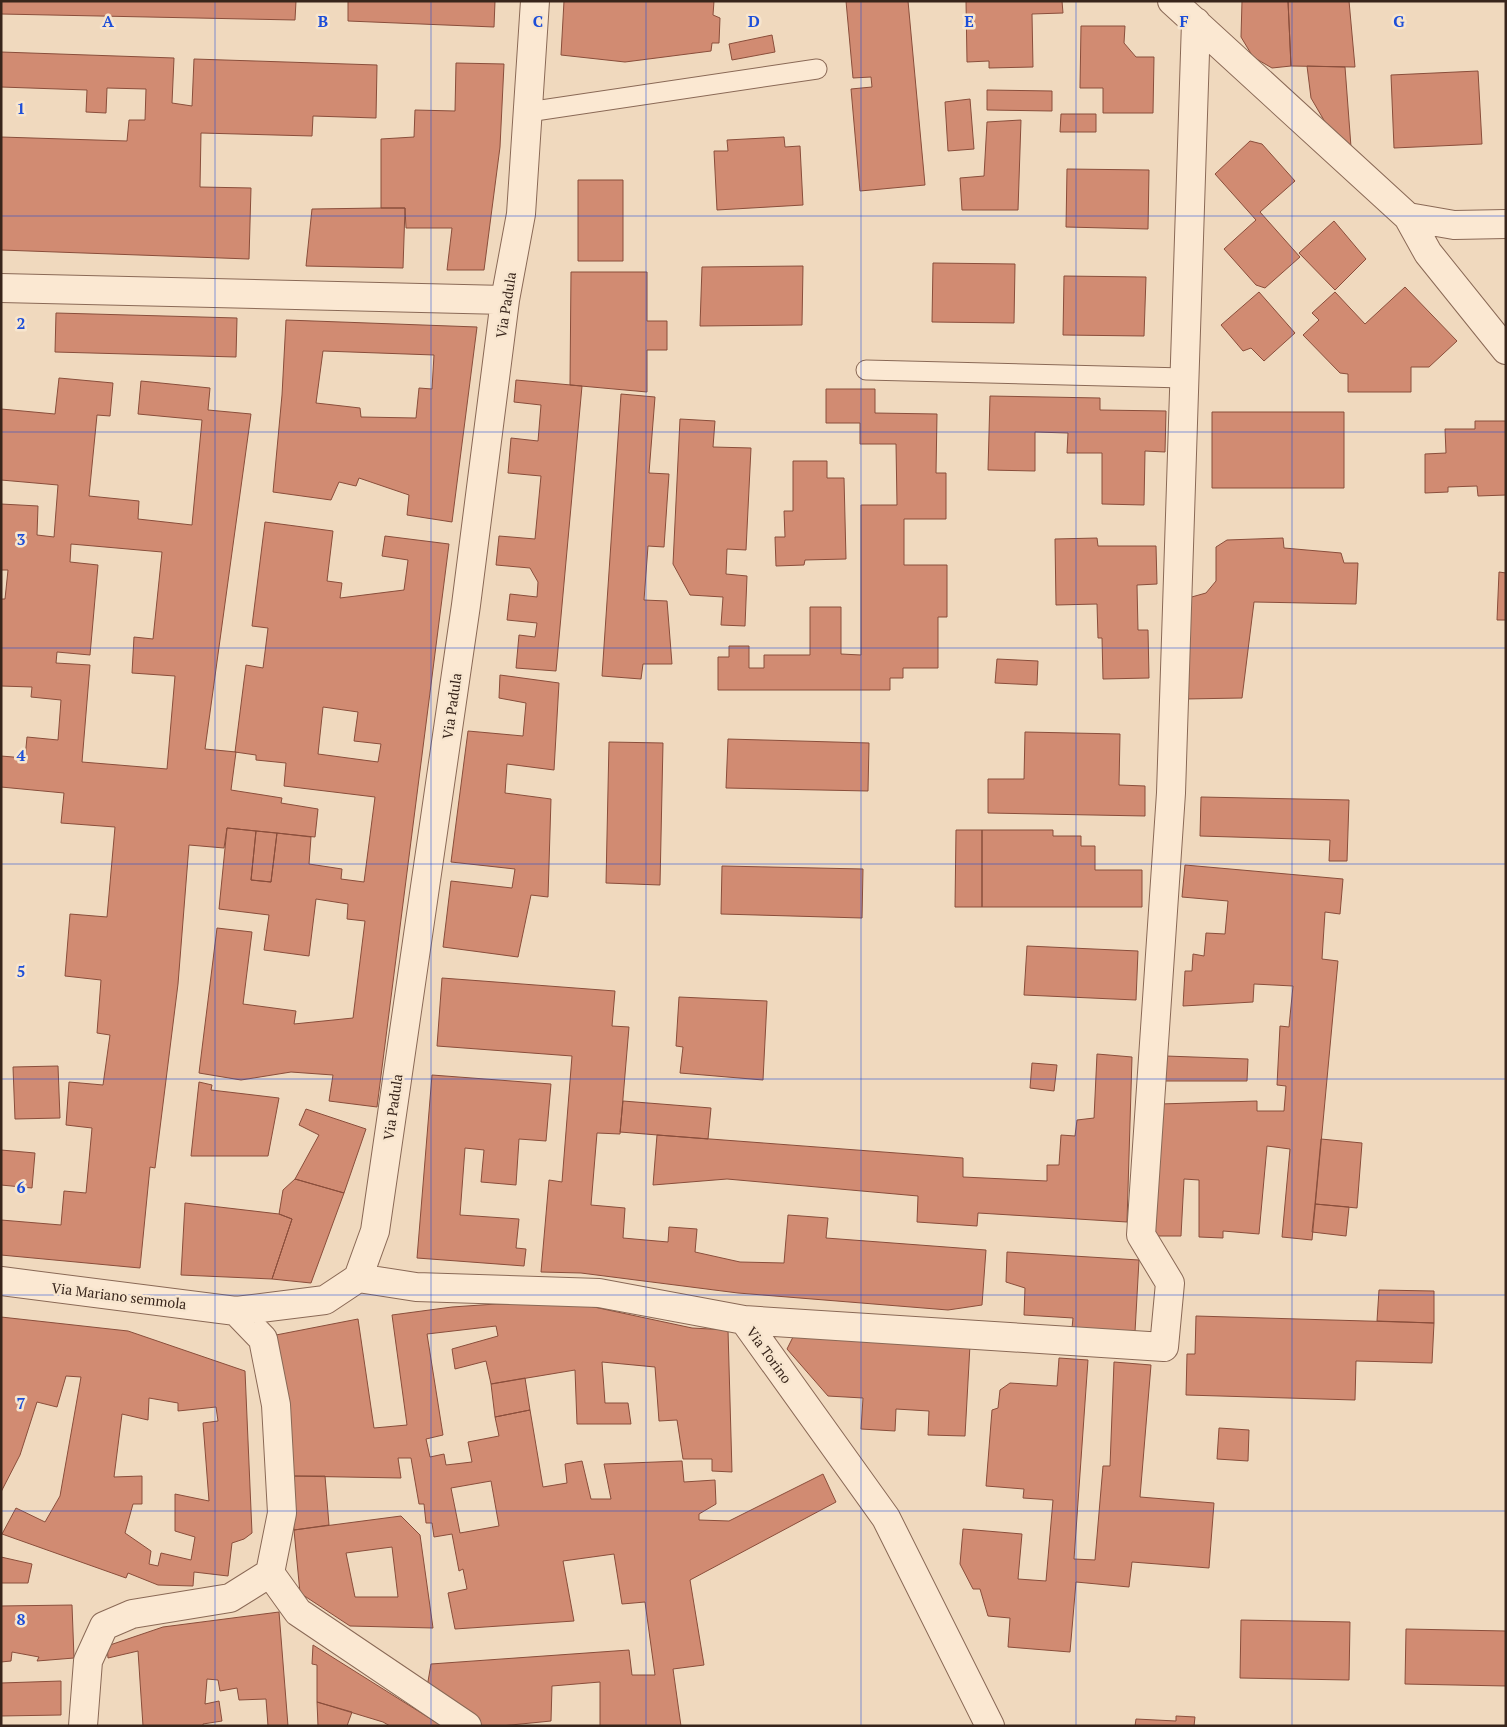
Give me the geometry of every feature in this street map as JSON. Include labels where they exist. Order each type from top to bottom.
[{"type":"street","name":"Via Padula","points":[[358,1278],[376,1231],[466,605],[506,300],[521,214],[534,1]]},
{"type":"street","points":[[1172,1],[1408,217],[1428,253],[1506,350]]},
{"type":"street","points":[[744,1320],[1164,1347],[1170,1283],[1141,1235],[1171,793],[1196,22]]},
{"type":"street","points":[[1408,217],[1454,225],[1506,224]]},
{"type":"street","points":[[1,288],[506,300]]},
{"type":"street","points":[[236,1311],[326,1300],[358,1278]]},
{"type":"street","name":"Via Torino","points":[[358,1278],[416,1287],[599,1293],[744,1320],[886,1518],[990,1726]]},
{"type":"street","name":"Via Mariano semmola","points":[[1,1281],[236,1311]]},
{"type":"street","points":[[83,1726],[88,1660],[104,1626],[132,1614],[230,1598],[270,1573],[282,1514],[276,1405],[263,1338],[236,1311]]},
{"type":"street","points":[[270,1573],[298,1612],[467,1726]]},
{"type":"lane","points":[[528,112],[817,69]]},
{"type":"lane","points":[[866,370],[1184,378]]},
{"type":"building","points":[[1,1],[296,1],[295,20],[1,14]]},
{"type":"building","points":[[348,1],[495,1],[494,27],[348,21]]},
{"type":"building","points":[[564,1],[714,1],[713,15],[720,18],[719,43],[712,43],[711,51],[625,62],[561,55]]},
{"type":"building","points":[[846,1],[908,1],[925,185],[860,191],[851,89],[872,87],[871,77],[853,78]]},
{"type":"building","points":[[966,1],[1062,1],[1063,13],[1032,14],[1033,67],[989,68],[989,61],[967,62]]},
{"type":"building","points":[[1242,1],[1288,1],[1291,66],[1272,68],[1253,57],[1241,37]]},
{"type":"building","points":[[1288,1],[1349,1],[1355,67],[1291,66]]},
{"type":"building","points":[[1081,26],[1125,26],[1124,43],[1136,57],[1154,57],[1153,113],[1103,113],[1103,88],[1080,88]]},
{"type":"building","points":[[772,35],[775,52],[732,60],[729,44]]},
{"type":"building","points":[[1,52],[174,58],[172,103],[192,106],[194,59],[377,65],[376,118],[313,116],[312,136],[201,133],[200,187],[251,188],[249,259],[1,250],[1,137],[127,141],[129,120],[145,120],[146,89],[107,88],[106,113],[86,112],[87,90],[1,87]]},
{"type":"building","points":[[456,63],[504,64],[500,147],[484,270],[447,270],[452,228],[406,228],[405,208],[381,208],[381,139],[414,137],[415,110],[455,111]]},
{"type":"building","points":[[1307,66],[1345,67],[1351,147],[1325,122],[1311,98]]},
{"type":"building","points":[[1478,71],[1482,144],[1394,148],[1391,75]]},
{"type":"building","points":[[987,90],[1052,91],[1052,111],[987,110]]},
{"type":"building","points":[[970,99],[974,149],[948,151],[945,102]]},
{"type":"building","points":[[1061,114],[1096,114],[1096,132],[1060,132]]},
{"type":"building","points":[[1021,120],[1018,210],[962,210],[960,178],[984,176],[987,122]]},
{"type":"building","points":[[784,137],[785,147],[800,146],[803,205],[717,210],[714,151],[728,151],[727,140]]},
{"type":"building","points":[[1250,141],[1262,144],[1295,181],[1260,212],[1300,257],[1265,288],[1256,285],[1224,249],[1256,220],[1215,174]]},
{"type":"building","points":[[1067,169],[1149,170],[1148,229],[1066,227]]},
{"type":"building","points":[[578,180],[623,180],[623,261],[578,261]]},
{"type":"building","points":[[405,208],[403,268],[306,266],[312,209]]},
{"type":"building","points":[[1334,221],[1366,259],[1335,290],[1299,253]]},
{"type":"building","points":[[933,263],[1015,264],[1014,323],[932,322]]},
{"type":"building","points":[[803,266],[802,325],[700,326],[702,267]]},
{"type":"building","points":[[571,272],[647,272],[647,321],[667,321],[667,350],[647,350],[647,392],[570,385]]},
{"type":"building","points":[[1064,276],[1146,277],[1144,336],[1063,335]]},
{"type":"building","points":[[1405,287],[1457,341],[1429,367],[1411,367],[1411,392],[1348,392],[1348,374],[1340,373],[1303,335],[1319,320],[1312,313],[1335,292],[1365,324]]},
{"type":"building","points":[[1259,292],[1295,333],[1264,361],[1251,348],[1243,351],[1221,325]]},
{"type":"building","points":[[56,313],[237,318],[236,357],[55,352]]},
{"type":"building","points":[[286,320],[477,327],[452,522],[407,515],[409,495],[359,478],[356,486],[339,482],[331,500],[273,492],[282,395]],"holes":[[[323,351],[434,355],[432,389],[419,388],[416,418],[361,417],[360,408],[316,403]]]},
{"type":"building","points":[[59,378],[113,383],[110,416],[97,415],[89,496],[139,501],[138,519],[192,525],[202,420],[138,414],[141,381],[210,388],[208,410],[251,414],[205,749],[236,752],[231,790],[282,798],[281,803],[318,809],[315,837],[227,828],[224,848],[189,845],[178,984],[155,1168],[150,1167],[140,1268],[1,1255],[1,1220],[61,1225],[64,1191],[86,1193],[92,1128],[66,1125],[69,1082],[103,1085],[110,1035],[97,1033],[101,980],[65,976],[70,914],[107,917],[115,827],[61,823],[64,793],[1,787],[1,756],[25,758],[27,737],[58,740],[61,700],[31,697],[32,687],[1,686],[1,599],[5,599],[8,570],[1,570],[1,504],[38,506],[37,535],[54,537],[58,485],[1,480],[1,409],[55,414]],"holes":[[[71,544],[162,552],[153,639],[134,637],[132,673],[175,676],[167,769],[82,762],[90,665],[56,663],[57,652],[90,655],[98,565],[70,562]]]},
{"type":"building","points":[[516,380],[582,386],[556,671],[516,668],[519,635],[535,637],[537,623],[507,620],[510,594],[537,597],[538,582],[530,568],[496,565],[499,536],[535,539],[541,476],[508,473],[511,438],[538,441],[541,405],[514,402]]},
{"type":"building","points":[[826,389],[875,389],[875,413],[937,414],[936,473],[946,473],[946,519],[904,519],[904,565],[947,565],[947,617],[938,617],[938,668],[903,668],[903,678],[890,678],[890,690],[718,690],[718,657],[729,657],[729,646],[749,646],[749,668],[764,668],[764,655],[810,655],[810,607],[841,607],[841,654],[861,655],[861,505],[897,505],[896,444],[860,444],[860,423],[826,423]]},
{"type":"building","points":[[621,394],[655,397],[649,473],[669,474],[664,547],[648,546],[644,600],[667,601],[672,664],[643,664],[641,679],[602,676]]},
{"type":"building","points":[[990,396],[1100,398],[1100,410],[1166,411],[1165,452],[1145,451],[1144,505],[1102,504],[1102,453],[1067,453],[1068,433],[1035,432],[1035,471],[988,470]]},
{"type":"building","points":[[1212,412],[1344,412],[1344,488],[1212,488]]},
{"type":"building","points":[[680,419],[715,421],[713,447],[751,448],[746,550],[727,549],[726,574],[747,576],[745,626],[721,625],[723,597],[690,595],[673,564]]},
{"type":"building","points":[[1475,421],[1506,421],[1506,495],[1478,496],[1477,486],[1448,487],[1448,492],[1425,493],[1425,454],[1446,453],[1445,429],[1475,429]]},
{"type":"building","points":[[793,461],[827,461],[827,478],[844,478],[846,559],[805,560],[804,565],[776,566],[775,537],[785,537],[784,511],[793,511]]},
{"type":"building","points":[[265,522],[333,531],[327,581],[342,583],[340,598],[404,590],[408,560],[382,556],[385,536],[449,544],[377,1107],[329,1101],[333,1075],[291,1072],[241,1080],[199,1073],[217,928],[252,932],[243,1004],[296,1011],[294,1024],[353,1018],[365,921],[347,919],[348,904],[316,899],[309,956],[264,950],[269,915],[219,909],[227,828],[256,831],[251,880],[271,882],[277,833],[311,837],[309,864],[342,869],[341,879],[364,882],[375,797],[284,786],[286,763],[256,760],[256,755],[235,752],[246,665],[263,668],[268,628],[252,626]],"holes":[[[323,707],[358,712],[354,741],[381,744],[378,762],[318,754]]]},
{"type":"building","points":[[1097,538],[1098,546],[1156,546],[1157,584],[1137,585],[1138,630],[1148,630],[1149,678],[1103,679],[1102,638],[1098,638],[1097,604],[1056,605],[1055,539]]},
{"type":"building","points":[[1283,538],[1284,548],[1341,553],[1344,563],[1358,563],[1356,604],[1254,602],[1242,698],[1185,699],[1188,598],[1206,593],[1216,581],[1216,547],[1227,540]]},
{"type":"building","points":[[1499,572],[1506,573],[1506,620],[1497,620]]},
{"type":"building","points":[[997,659],[1038,661],[1037,685],[995,683]]},
{"type":"building","points":[[500,675],[559,683],[554,770],[507,764],[505,793],[551,799],[548,897],[531,895],[518,957],[443,947],[451,881],[512,888],[515,869],[451,862],[468,731],[523,736],[526,703],[499,698]]},
{"type":"building","points":[[1025,732],[1120,734],[1119,785],[1145,786],[1145,816],[988,813],[988,779],[1024,779]]},
{"type":"building","points":[[728,739],[869,743],[868,791],[726,788]]},
{"type":"building","points":[[609,742],[663,743],[660,885],[606,883]]},
{"type":"building","points":[[1201,797],[1349,800],[1347,861],[1329,861],[1330,840],[1200,836]]},
{"type":"building","points":[[956,830],[982,830],[982,907],[955,907]]},
{"type":"building","points":[[982,830],[1053,830],[1053,836],[1081,836],[1081,846],[1095,846],[1095,870],[1142,870],[1142,907],[982,907]]},
{"type":"building","points":[[256,831],[277,833],[271,882],[251,880]]},
{"type":"building","points":[[1185,865],[1343,879],[1340,914],[1325,912],[1322,959],[1338,961],[1312,1240],[1282,1237],[1290,1149],[1267,1146],[1259,1234],[1223,1231],[1223,1238],[1199,1237],[1199,1180],[1184,1179],[1181,1236],[1149,1236],[1160,1104],[1257,1101],[1257,1111],[1284,1111],[1286,1086],[1277,1085],[1280,1026],[1289,1027],[1293,986],[1254,984],[1253,1002],[1183,1006],[1185,971],[1192,971],[1193,954],[1204,956],[1206,933],[1225,934],[1228,901],[1182,897]]},
{"type":"building","points":[[722,866],[863,869],[862,918],[721,914]]},
{"type":"building","points":[[1027,946],[1138,951],[1136,1000],[1024,995]]},
{"type":"building","points":[[442,978],[615,991],[612,1026],[629,1027],[620,1134],[597,1133],[591,1205],[625,1208],[623,1238],[668,1242],[669,1227],[697,1229],[695,1252],[740,1262],[784,1263],[788,1215],[828,1218],[826,1238],[986,1250],[982,1305],[948,1310],[738,1293],[581,1273],[541,1272],[549,1180],[562,1182],[572,1056],[437,1046]]},
{"type":"building","points":[[679,997],[767,1001],[763,1080],[680,1073],[683,1047],[676,1046]]},
{"type":"building","points":[[1097,1054],[1132,1057],[1127,1222],[978,1213],[977,1226],[917,1222],[918,1196],[727,1179],[653,1185],[657,1135],[963,1158],[963,1177],[1047,1181],[1047,1165],[1059,1165],[1061,1135],[1075,1136],[1077,1120],[1094,1118]]},
{"type":"building","points":[[1166,1056],[1248,1059],[1247,1081],[1165,1081]]},
{"type":"building","points":[[1032,1063],[1057,1065],[1054,1091],[1030,1088]]},
{"type":"building","points":[[58,1066],[60,1118],[15,1119],[13,1067]]},
{"type":"building","points":[[432,1075],[551,1084],[546,1141],[519,1139],[516,1185],[481,1182],[484,1150],[465,1148],[460,1215],[519,1219],[516,1248],[526,1249],[524,1266],[417,1258]]},
{"type":"building","points":[[199,1082],[212,1085],[211,1090],[279,1098],[268,1156],[191,1156]]},
{"type":"building","points":[[623,1101],[711,1108],[708,1139],[620,1132]]},
{"type":"building","points":[[306,1109],[366,1129],[344,1193],[295,1179],[319,1135],[299,1125]]},
{"type":"building","points":[[1321,1139],[1362,1143],[1357,1208],[1315,1204]]},
{"type":"building","points":[[1,1150],[35,1153],[32,1188],[1,1185]]},
{"type":"building","points":[[295,1179],[344,1193],[311,1283],[272,1279],[292,1219],[279,1214],[283,1190]]},
{"type":"building","points":[[185,1203],[279,1214],[292,1219],[272,1279],[181,1275]]},
{"type":"building","points":[[1315,1204],[1349,1207],[1346,1236],[1312,1232]]},
{"type":"building","points":[[1007,1252],[1139,1260],[1135,1332],[1072,1328],[1073,1318],[1024,1315],[1025,1288],[1006,1282]]},
{"type":"building","points":[[1379,1290],[1434,1291],[1434,1323],[1377,1321]]},
{"type":"building","points":[[496,1304],[580,1304],[692,1328],[728,1330],[732,1472],[712,1471],[712,1459],[683,1459],[677,1420],[659,1421],[655,1367],[602,1362],[605,1403],[628,1403],[631,1424],[577,1424],[575,1370],[491,1384],[486,1361],[455,1369],[452,1349],[498,1336],[496,1326],[427,1334],[443,1435],[426,1439],[430,1457],[444,1454],[446,1465],[472,1462],[468,1442],[499,1436],[495,1417],[530,1410],[543,1487],[567,1483],[565,1464],[582,1461],[591,1499],[611,1499],[604,1464],[682,1461],[684,1482],[715,1480],[716,1504],[699,1514],[699,1520],[729,1521],[823,1474],[836,1502],[690,1580],[704,1665],[673,1669],[681,1726],[600,1726],[600,1682],[552,1686],[551,1721],[501,1726],[482,1726],[426,1693],[431,1664],[629,1650],[632,1675],[655,1675],[645,1602],[622,1604],[614,1554],[563,1561],[574,1621],[455,1629],[448,1593],[467,1589],[463,1569],[459,1571],[452,1534],[434,1537],[432,1523],[426,1523],[424,1504],[419,1504],[411,1458],[398,1458],[401,1478],[289,1476],[276,1335],[358,1319],[374,1428],[407,1425],[392,1315],[452,1307]],"holes":[[[491,1481],[499,1526],[460,1533],[451,1488]]]},
{"type":"building","points":[[1196,1316],[1434,1323],[1432,1363],[1356,1361],[1355,1400],[1186,1395],[1187,1354],[1195,1354]]},
{"type":"building","points":[[1,1317],[128,1331],[245,1371],[252,1533],[244,1539],[232,1543],[228,1576],[194,1572],[193,1586],[158,1585],[128,1573],[126,1578],[2,1534],[16,1508],[45,1522],[60,1496],[81,1377],[66,1376],[57,1407],[37,1402],[20,1455],[1,1492]],"holes":[[[149,1398],[178,1403],[178,1411],[216,1407],[218,1421],[203,1423],[209,1501],[175,1494],[175,1531],[195,1537],[191,1560],[161,1553],[158,1566],[149,1564],[151,1551],[125,1533],[133,1504],[142,1504],[142,1476],[114,1477],[122,1414],[148,1420]]]},
{"type":"building","points":[[796,1331],[970,1345],[965,1436],[928,1435],[929,1411],[896,1409],[895,1431],[861,1429],[863,1398],[828,1396],[787,1349]]},
{"type":"building","points":[[1059,1358],[1088,1360],[1074,1559],[1095,1560],[1103,1466],[1110,1466],[1114,1362],[1151,1365],[1140,1497],[1214,1503],[1209,1568],[1132,1562],[1129,1587],[1076,1582],[1070,1652],[1008,1647],[1010,1618],[988,1616],[980,1589],[973,1589],[960,1564],[963,1529],[1022,1534],[1018,1579],[1046,1581],[1053,1500],[1023,1498],[1024,1489],[986,1486],[992,1410],[998,1408],[1000,1390],[1010,1383],[1057,1386]]},
{"type":"building","points":[[525,1378],[530,1410],[495,1417],[491,1384]]},
{"type":"building","points":[[1219,1428],[1249,1430],[1248,1461],[1217,1459]]},
{"type":"building","points":[[289,1476],[325,1476],[329,1525],[294,1530]]},
{"type":"building","points":[[401,1516],[420,1535],[433,1628],[350,1626],[300,1593],[294,1530]],"holes":[[[392,1547],[398,1597],[355,1597],[346,1553]]]},
{"type":"building","points":[[1,1557],[32,1564],[28,1583],[1,1583]]},
{"type":"building","points":[[72,1605],[74,1658],[37,1661],[39,1657],[12,1652],[11,1661],[1,1662],[1,1606]]},
{"type":"building","points":[[279,1612],[288,1726],[268,1726],[266,1699],[239,1700],[237,1688],[220,1691],[218,1680],[207,1679],[205,1704],[219,1701],[222,1721],[203,1724],[203,1726],[143,1726],[138,1651],[108,1658],[107,1646],[163,1627]]},
{"type":"building","points":[[1241,1620],[1350,1622],[1349,1680],[1240,1678]]},
{"type":"building","points":[[1406,1629],[1506,1631],[1506,1686],[1405,1684]]},
{"type":"building","points":[[313,1645],[442,1726],[390,1726],[383,1722],[317,1702],[317,1665],[312,1664]]},
{"type":"building","points":[[61,1681],[61,1715],[1,1716],[1,1683]]},
{"type":"building","points":[[317,1702],[352,1712],[347,1726],[318,1726]]},
{"type":"building","points":[[1176,1716],[1195,1717],[1194,1726],[1135,1726],[1136,1719],[1176,1721]]}]
